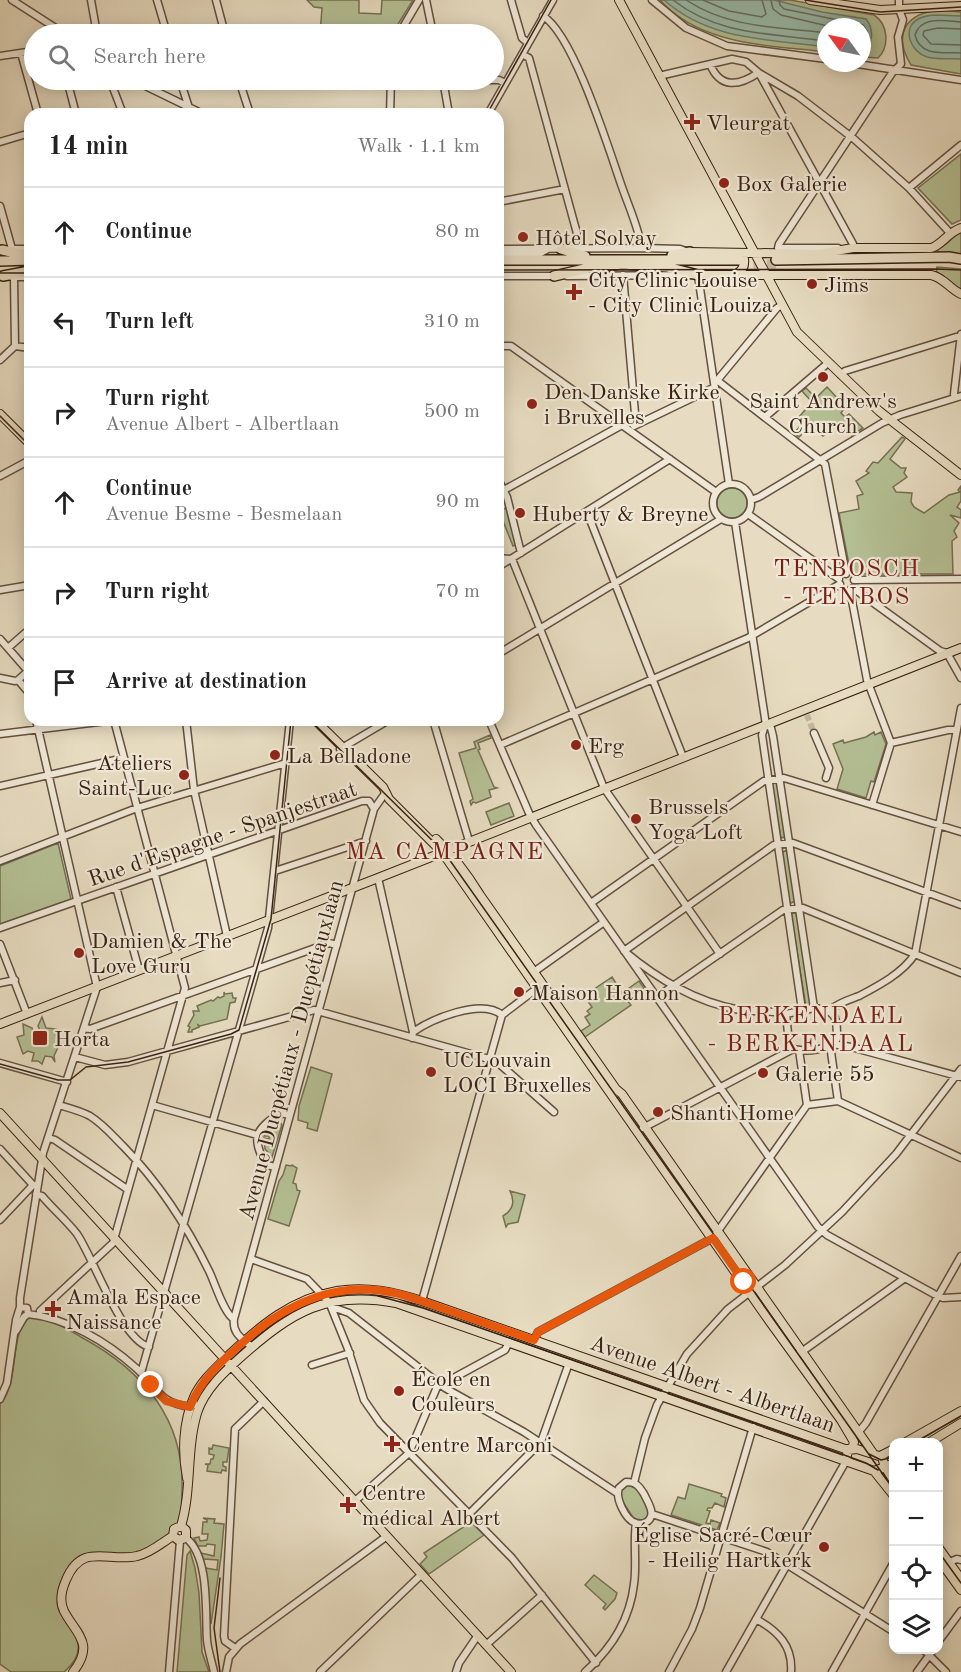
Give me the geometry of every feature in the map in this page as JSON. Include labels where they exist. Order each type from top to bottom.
[{"type":"highway","points":[[561,249],[605,260]]},
{"type":"highway","points":[[5,250],[24,256]]},
{"type":"highway","points":[[645,259],[690,252]]},
{"type":"highway","points":[[819,254],[851,254],[898,259]]},
{"type":"highway","points":[[949,258],[961,262],[776,262],[949,258]]},
{"type":"highway","points":[[0,261],[24,259]]},
{"type":"highway","points":[[504,260],[740,259]]},
{"type":"highway","points":[[554,276],[589,267],[740,259]]},
{"type":"highway","points":[[504,260],[667,267],[698,275]]},
{"type":"highway","points":[[0,266],[24,266]]},
{"type":"highway","points":[[2,276],[24,272]]},
{"type":"main road","points":[[619,0],[796,332],[890,420],[961,475]]},
{"type":"main road","points":[[810,0],[861,9],[891,7],[900,10],[961,6]]},
{"type":"main road","points":[[740,259],[754,253],[819,254],[851,249],[931,248],[938,245],[950,233],[961,228]]},
{"type":"main road","points":[[690,252],[740,259],[743,257],[744,265],[740,272],[734,275]]},
{"type":"main road","points":[[698,275],[931,275],[940,277],[948,287],[961,294]]},
{"type":"main road","points":[[0,414],[24,438]]},
{"type":"main road","points":[[0,1024],[378,878],[766,724],[806,712],[868,684],[961,648]]},
{"type":"main road","points":[[319,726],[386,792],[389,799],[445,851],[857,1436],[884,1460],[889,1473]]},
{"type":"main road","points":[[0,1113],[511,1672]]},
{"type":"main road","name":"Avenue Albert - Albertlaan","points":[[195,1407],[195,1394],[206,1378],[244,1341],[287,1308],[322,1294],[368,1289],[396,1293],[422,1301],[850,1449],[855,1448],[876,1455]]},
{"type":"main road","name":"Avenue Albert - Albertlaan","points":[[195,1407],[231,1365],[270,1331],[293,1316],[367,1299],[396,1303],[874,1471]]},
{"type":"main road","points":[[181,1526],[186,1507],[195,1407]]},
{"type":"main road","points":[[915,1438],[961,1411]]},
{"type":"main road","points":[[938,1438],[961,1423]]},
{"type":"main road","points":[[846,1461],[845,1454],[854,1446],[857,1436]]},
{"type":"main road","points":[[876,1455],[889,1451]]},
{"type":"main road","points":[[889,1465],[874,1471],[891,1492]]},
{"type":"main road","points":[[180,1538],[174,1529],[181,1526]]},
{"type":"main road","points":[[74,1672],[81,1659],[82,1643],[79,1633],[66,1614],[63,1590],[73,1568],[86,1557],[138,1556],[180,1538],[186,1530],[181,1526]]},
{"type":"main road","points":[[944,1562],[961,1579]]},
{"type":"main road","points":[[944,1562],[961,1590]]},
{"type":"street","points":[[12,0],[49,24]]},
{"type":"street","points":[[91,0],[95,24]]},
{"type":"street","points":[[157,0],[164,24]]},
{"type":"street","points":[[216,0],[222,24]]},
{"type":"street","points":[[405,24],[419,0]]},
{"type":"street","points":[[426,0],[431,24]]},
{"type":"street","points":[[511,0],[522,38],[528,43]]},
{"type":"street","points":[[505,83],[552,0]]},
{"type":"street","points":[[652,0],[673,19],[709,40],[729,47],[817,58]]},
{"type":"street","points":[[759,73],[819,183],[853,244],[851,249],[778,248],[779,244],[819,183],[850,136],[895,69],[901,64],[898,38],[903,20],[899,0]]},
{"type":"street","points":[[543,16],[550,21],[560,37],[591,99],[642,248]]},
{"type":"street","points":[[746,62],[753,50]]},
{"type":"street","points":[[21,53],[24,64]]},
{"type":"street","points":[[0,56],[24,53]]},
{"type":"street","points":[[522,54],[529,58],[581,248]]},
{"type":"street","points":[[659,76],[732,59],[746,62],[759,73],[786,88],[850,136],[909,188],[950,233]]},
{"type":"street","points":[[711,64],[719,78],[736,84],[759,73]]},
{"type":"street","points":[[871,66],[961,80]]},
{"type":"street","points":[[31,90],[36,108]]},
{"type":"street","points":[[70,90],[74,108]]},
{"type":"street","points":[[114,90],[121,108]]},
{"type":"street","points":[[151,90],[184,108]]},
{"type":"street","points":[[183,90],[189,108]]},
{"type":"street","points":[[242,90],[248,108]]},
{"type":"street","points":[[390,108],[391,90]]},
{"type":"street","points":[[445,90],[448,108]]},
{"type":"street","points":[[491,108],[501,90]]},
{"type":"street","points":[[0,142],[24,135]]},
{"type":"street","points":[[909,188],[961,145]]},
{"type":"street","points":[[504,201],[565,189]]},
{"type":"street","points":[[0,209],[7,229],[5,250],[24,249]]},
{"type":"street","points":[[504,259],[539,254],[548,248]]},
{"type":"street","points":[[504,249],[642,248],[680,249],[690,252]]},
{"type":"street","points":[[623,275],[636,425]]},
{"type":"street","points":[[504,276],[698,275],[716,384],[729,484]]},
{"type":"street","points":[[2,276],[24,277]]},
{"type":"street","points":[[0,360],[15,346],[14,277]]},
{"type":"street","points":[[630,430],[716,384],[777,308],[782,305]]},
{"type":"street","points":[[751,500],[890,420],[958,397],[954,394],[961,336],[856,368],[841,375]]},
{"type":"street","points":[[504,345],[511,346],[716,492]]},
{"type":"street","points":[[15,346],[24,347]]},
{"type":"street","points":[[765,417],[828,363]]},
{"type":"street","points":[[716,384],[765,417],[825,464],[846,574],[854,580],[961,579]]},
{"type":"street","points":[[521,553],[504,490],[622,425]]},
{"type":"street","points":[[504,563],[670,459]]},
{"type":"street","points":[[0,476],[24,463]]},
{"type":"street","points":[[729,484],[744,488],[751,500],[748,514],[735,522],[721,519],[715,512],[713,504],[716,492],[722,486],[729,484]]},
{"type":"street","points":[[587,512],[683,757]]},
{"type":"street","points":[[748,514],[839,581],[940,651],[947,653],[961,678]]},
{"type":"street","points":[[504,650],[721,519]]},
{"type":"street","points":[[735,522],[766,724],[762,735],[802,1010]]},
{"type":"street","points":[[504,558],[512,558]]},
{"type":"street","points":[[512,558],[604,788],[720,954]]},
{"type":"street","points":[[500,745],[752,636],[839,581],[846,574]]},
{"type":"street","points":[[854,580],[855,584],[851,589],[868,684],[891,743],[873,805]]},
{"type":"street","points":[[0,590],[24,586]]},
{"type":"street","points":[[8,648],[24,634]]},
{"type":"street","points":[[0,639],[24,666]]},
{"type":"street","points":[[0,678],[11,681],[18,680],[24,675]]},
{"type":"street","points":[[18,680],[24,686]]},
{"type":"street","points":[[624,951],[674,986],[698,998],[726,1007],[786,1014],[814,1008],[830,1010],[887,980],[908,963],[915,954],[961,708]]},
{"type":"street","points":[[766,724],[771,728],[773,734],[814,1008]]},
{"type":"street","points":[[37,726],[96,987],[35,1185],[36,1194],[19,1305],[24,1312],[66,1324],[102,1343],[141,1373],[166,1401],[195,1407]]},
{"type":"street","points":[[0,734],[68,726]]},
{"type":"street","points":[[40,1311],[113,1243],[185,986],[116,726]]},
{"type":"street","points":[[187,726],[194,790],[227,936]]},
{"type":"street","points":[[141,1373],[270,920],[289,726]]},
{"type":"street","points":[[341,748],[379,726]]},
{"type":"street","points":[[435,726],[469,841]]},
{"type":"street","points":[[492,726],[531,817],[823,1231],[938,1296],[961,1297]]},
{"type":"street","points":[[891,743],[957,730]]},
{"type":"street","points":[[814,732],[829,768],[824,784]]},
{"type":"street","points":[[0,786],[124,759]]},
{"type":"street","points":[[0,861],[137,808],[286,763]]},
{"type":"street","points":[[591,903],[768,780],[784,778],[824,784],[873,805],[961,832]]},
{"type":"street","name":"Avenue Ducpétiaux - Ducpétiauxlaan","points":[[234,1319],[374,809],[386,792]]},
{"type":"street","name":"Rue d'Espagne - Spanjestraat","points":[[0,928],[366,800],[372,802],[374,809]]},
{"type":"street","points":[[275,871],[366,841]]},
{"type":"street","points":[[624,951],[774,845],[793,843],[961,905]]},
{"type":"street","points":[[378,878],[413,1035]]},
{"type":"street","points":[[116,887],[140,970]]},
{"type":"street","points":[[657,997],[787,909],[799,908],[961,973]]},
{"type":"street","points":[[531,974],[604,922]]},
{"type":"street","points":[[0,944],[27,1014]]},
{"type":"street","points":[[84,1028],[90,1029],[329,944],[337,945]]},
{"type":"street","points":[[0,982],[15,980]]},
{"type":"street","points":[[422,1301],[502,1015],[540,986]]},
{"type":"street","points":[[413,1035],[428,1023],[458,1012],[486,1010],[496,1011],[502,1015]]},
{"type":"street","points":[[830,1010],[836,1022],[833,1043],[838,1101]]},
{"type":"street","points":[[75,1057],[106,1065],[128,1062],[310,1011],[319,1012],[413,1035],[496,1061],[554,1112]]},
{"type":"street","points":[[534,1340],[538,1332],[715,1235],[807,1105],[796,1050],[789,1043],[786,1014]]},
{"type":"street","points":[[641,1129],[796,1050],[814,1050],[833,1043],[959,1076]]},
{"type":"street","points":[[0,1063],[67,1082]]},
{"type":"street","points":[[634,1483],[645,1438],[662,1396],[700,1336],[728,1309],[754,1290],[823,1231],[872,1181],[959,1076],[961,1069]]},
{"type":"street","points":[[807,1105],[838,1101],[961,1158]]},
{"type":"street","points":[[59,1105],[91,1116],[109,1131],[163,1193],[201,1255],[228,1315],[234,1319],[234,1330],[252,1347]]},
{"type":"street","points":[[152,1105],[212,1126],[257,1135]]},
{"type":"street","points":[[276,1167],[266,1165],[257,1149],[257,1135],[264,1124],[280,1113],[290,1115]]},
{"type":"street","points":[[49,1138],[127,1189]]},
{"type":"street","points":[[0,1149],[35,1185]]},
{"type":"street","points":[[0,1220],[35,1185]]},
{"type":"street","points":[[36,1194],[42,1196],[76,1233],[117,1312],[140,1344],[148,1347]]},
{"type":"street","points":[[857,1436],[961,1256]]},
{"type":"street","points":[[251,1258],[307,1279],[322,1294],[331,1306],[350,1353],[366,1403],[380,1423],[512,1558],[596,1663]]},
{"type":"street","points":[[799,1354],[904,1278]]},
{"type":"street","points":[[331,1306],[349,1313],[440,1385],[512,1424],[617,1493],[629,1517],[636,1523],[645,1522],[652,1514]]},
{"type":"street","points":[[24,1312],[40,1311],[53,1319]]},
{"type":"street","points":[[0,1399],[8,1383],[15,1332],[24,1312]]},
{"type":"street","points":[[355,1501],[409,1453],[440,1385],[505,1350],[509,1342]]},
{"type":"street","points":[[312,1365],[350,1353]]},
{"type":"street","points":[[469,1514],[541,1442],[569,1363]]},
{"type":"street","points":[[235,1648],[225,1641],[224,1636],[235,1429],[264,1401]]},
{"type":"street","points":[[669,1672],[697,1618],[753,1427]]},
{"type":"street","points":[[726,1672],[846,1461]]},
{"type":"street","points":[[617,1493],[623,1483],[634,1483],[639,1486],[650,1505],[652,1514]]},
{"type":"street","points":[[652,1514],[767,1552],[889,1629]]},
{"type":"street","points":[[585,1672],[596,1663],[615,1637],[630,1602],[634,1584],[636,1523]]},
{"type":"street","points":[[226,1672],[235,1648],[387,1536]]},
{"type":"street","points":[[169,1672],[180,1538],[195,1548],[202,1571],[207,1641],[214,1672]]},
{"type":"street","points":[[944,1562],[961,1560]]},
{"type":"street","points":[[831,1672],[889,1571]]},
{"type":"street","points":[[320,1672],[422,1574]]},
{"type":"street","points":[[486,1645],[542,1595]]},
{"type":"street","points":[[943,1636],[961,1611]]},
{"type":"street","points":[[756,1619],[776,1632],[787,1646],[791,1659],[791,1672]]},
{"type":"street","points":[[456,1672],[459,1663],[478,1635]]},
{"type":"street","points":[[917,1672],[927,1654]]},
{"type":"street","points":[[931,1654],[946,1672]]},
{"type":"shaded area","points":[[307,0],[359,0],[359,13],[381,14],[382,0],[413,0],[398,24],[321,24],[322,8],[314,7]]},
{"type":"shaded area","points":[[660,0],[790,0],[874,15],[885,29],[886,41],[878,58],[871,58],[871,18],[817,18],[817,51],[737,41],[695,27]]},
{"type":"shaded area","points":[[940,10],[961,12],[961,74],[911,65],[905,54],[903,35],[906,27],[918,15]]},
{"type":"shaded area","points":[[961,154],[961,220],[952,224],[918,188]]},
{"type":"shaded area","points":[[961,233],[961,257],[938,255],[938,249]]},
{"type":"shaded area","points":[[937,267],[961,269],[961,290],[936,274]]},
{"type":"shaded area","points":[[827,387],[842,403],[840,406],[844,409],[841,413],[845,417],[849,414],[863,428],[852,435],[838,423],[823,436],[811,426],[799,437],[794,433],[804,422],[799,417],[812,402],[802,391],[806,388],[816,398]]},
{"type":"shaded area","points":[[902,437],[905,439],[890,459],[901,468],[906,468],[904,473],[907,477],[893,487],[896,492],[912,493],[911,502],[914,507],[924,513],[949,495],[960,492],[958,490],[961,486],[961,501],[957,507],[961,510],[961,518],[950,515],[959,523],[954,531],[957,537],[952,541],[953,574],[856,574],[850,570],[839,513],[859,509],[857,496],[863,494],[856,481],[869,473],[866,471],[873,462],[878,463]]},
{"type":"shaded area","points":[[732,488],[738,489],[746,497],[746,509],[738,517],[732,518],[726,517],[718,509],[717,503],[718,497],[726,489]]},
{"type":"shaded area","points":[[508,507],[518,544],[513,546],[504,524],[504,509]]},
{"type":"shaded area","points":[[874,732],[875,735],[881,732],[886,744],[874,782],[871,781],[866,798],[837,789],[843,769],[833,744],[843,740],[844,743],[866,737]]},
{"type":"shaded area","points":[[490,735],[491,738],[478,743],[480,749],[478,750],[494,787],[497,788],[489,790],[491,797],[473,802],[471,805],[470,801],[473,799],[459,753],[476,748],[474,742]]},
{"type":"shaded area","points":[[778,783],[785,837],[781,838],[771,784]]},
{"type":"shaded area","name":"MA CAMPAGNE","points":[[509,803],[514,816],[491,825],[486,812]]},
{"type":"shaded area","points":[[58,843],[71,899],[0,924],[0,866]]},
{"type":"shaded area","points":[[787,850],[795,901],[791,903],[781,853]]},
{"type":"shaded area","points":[[797,911],[812,1004],[806,1007],[791,913]]},
{"type":"shaded area","points":[[612,977],[622,993],[639,981],[644,988],[627,1000],[631,1005],[585,1037],[581,1031],[590,1025],[585,1017],[590,1014],[587,1011],[592,1007],[584,996]]},
{"type":"shaded area","points":[[224,992],[225,994],[232,993],[233,998],[236,998],[235,1002],[230,1003],[227,1019],[198,1025],[199,1027],[192,1032],[188,1032],[190,1027],[188,1026],[194,1015],[193,1011],[199,1011],[197,1006],[224,996]]},
{"type":"shaded area","points":[[42,1017],[46,1028],[56,1029],[54,1031],[59,1045],[54,1056],[55,1062],[52,1057],[45,1056],[42,1064],[32,1061],[34,1053],[28,1051],[23,1054],[17,1037],[24,1035],[23,1024],[32,1028],[34,1033],[39,1033],[38,1026]]},
{"type":"shaded area","points":[[311,1067],[332,1074],[317,1131],[307,1128],[308,1123],[298,1120],[299,1106]]},
{"type":"shaded area","points":[[280,1122],[282,1125],[272,1157],[265,1149],[264,1138],[269,1139],[269,1136],[264,1136],[270,1127]]},
{"type":"shaded area","points":[[286,1165],[297,1168],[293,1183],[300,1191],[289,1226],[268,1219]]},
{"type":"shaded area","points":[[510,1191],[525,1195],[518,1222],[508,1224],[506,1227],[503,1216],[512,1205]]},
{"type":"shaded area","points":[[31,1317],[51,1321],[64,1327],[103,1350],[141,1381],[156,1399],[167,1419],[176,1441],[181,1465],[181,1515],[175,1527],[166,1536],[139,1552],[99,1553],[80,1557],[65,1573],[58,1599],[75,1635],[78,1653],[64,1672],[11,1672],[0,1664],[0,1404],[10,1383],[19,1332]]},
{"type":"shaded area","points":[[213,1445],[229,1448],[227,1462],[223,1462],[226,1471],[222,1470],[221,1473],[207,1471],[208,1465],[205,1464],[210,1464],[213,1459],[214,1455],[209,1454],[209,1448],[212,1449]]},
{"type":"shaded area","points":[[689,1484],[722,1494],[721,1496],[726,1498],[724,1507],[715,1503],[707,1510],[710,1511],[706,1523],[710,1524],[711,1520],[720,1523],[717,1530],[671,1515],[678,1497],[685,1499]]},
{"type":"shaded area","points":[[628,1485],[640,1493],[645,1502],[648,1516],[643,1520],[634,1519],[621,1499],[621,1489]]},
{"type":"shaded area","points":[[203,1518],[215,1519],[214,1523],[224,1524],[211,1624],[205,1568],[217,1570],[218,1560],[203,1559],[201,1553],[214,1556],[215,1545],[198,1546],[194,1538],[199,1537],[200,1541],[207,1540],[208,1534],[202,1534],[203,1522],[207,1522]]},
{"type":"shaded area","points":[[471,1522],[484,1535],[429,1574],[420,1564],[427,1557],[424,1553]]},
{"type":"shaded area","points":[[190,1551],[199,1593],[202,1652],[209,1672],[177,1672],[187,1555]]},
{"type":"shaded area","points":[[594,1575],[617,1593],[615,1599],[605,1610],[603,1608],[606,1604],[585,1585]]},
{"type":"water","points":[[664,0],[774,0],[822,12],[860,18],[817,18],[817,46],[720,31],[701,24]]},
{"type":"water","points":[[961,16],[961,59],[927,57],[916,50],[910,40],[910,28],[913,23],[923,17]]},
{"type":"tunnel","points":[[740,265],[776,264]]},
{"type":"tunnel","points":[[807,715],[814,733]]},
{"type":"tram line","points":[[504,84],[551,0]]},
{"type":"tram line","points":[[805,0],[880,12],[961,7]]},
{"type":"tram line","points":[[490,108],[500,90]]},
{"type":"tram line","points":[[504,270],[961,270]]},
{"type":"tram line","points":[[0,273],[24,273]]},
{"type":"tram line","points":[[0,416],[24,440]]},
{"type":"tram line","points":[[0,1064],[58,1080],[70,1080],[86,1067],[128,1062],[239,1030],[271,919],[290,726]]},
{"type":"tram line","points":[[316,726],[444,852],[889,1483]]},
{"type":"tram line","points":[[378,1296],[423,1308],[806,1441],[866,1463],[878,1470]]},
{"type":"tram line","points":[[923,1438],[961,1416]]},
{"type":"tram line","points":[[869,1454],[881,1460],[889,1458]]},
{"type":"tram line","points":[[943,1558],[961,1583]]},
{"type":"tram line","points":[[220,1578],[214,1628],[220,1672]]},
{"type":"place","name":"Vleurgat","points":[[692,122]]},
{"type":"place","name":"Box Galerie","points":[[724,183]]},
{"type":"place","name":"Hôtel Solvay","points":[[523,237]]},
{"type":"place","name":"Jims","points":[[812,284]]},
{"type":"place","name":"City Clinic Louise - City Clinic Louiza","points":[[574,292]]},
{"type":"place","name":"Saint Andrew's Church","points":[[823,377]]},
{"type":"place","name":"Den Danske Kirke i Bruxelles","points":[[532,404]]},
{"type":"place","name":"Huberty & Breyne","points":[[520,513]]},
{"type":"place","name":"Erg","points":[[576,745]]},
{"type":"place","name":"La Belladone","points":[[275,755]]},
{"type":"place","name":"Ateliers Saint-Luc","points":[[184,775]]},
{"type":"place","name":"Brussels Yoga Loft","points":[[636,819]]},
{"type":"place","name":"Damien & The Love Guru","points":[[79,953]]},
{"type":"place","name":"Maison Hannon","points":[[519,992]]},
{"type":"place","name":"Horta","points":[[40,1038]]},
{"type":"place","name":"UCLouvain LOCI Bruxelles","points":[[431,1072]]},
{"type":"place","name":"Galerie 55","points":[[763,1073]]},
{"type":"place","name":"Shanti Home","points":[[658,1112]]},
{"type":"place","name":"Amala Espace Naissance","points":[[53,1309]]},
{"type":"place","name":"École en Couleurs","points":[[399,1391]]},
{"type":"place","name":"Centre Marconi","points":[[392,1444]]},
{"type":"place","name":"Centre médical Albert","points":[[348,1505]]},
{"type":"place","name":"Église Sacré-Cœur - Heilig Hartkerk","points":[[824,1547]]},
{"type":"district","name":"TENBOSCH - TENBOS","points":[[847,582]]},
{"type":"district","name":"MA CAMPAGNE","points":[[445,851]]},
{"type":"district","name":"BERKENDAEL - BERKENDAAL","points":[[811,1029]]},
{"type":"route","points":[[151,1385],[166,1401],[190,1407],[195,1394],[210,1374],[276,1315],[301,1301],[336,1291],[368,1289],[396,1293],[534,1340],[538,1332],[713,1238],[744,1282]]}]
